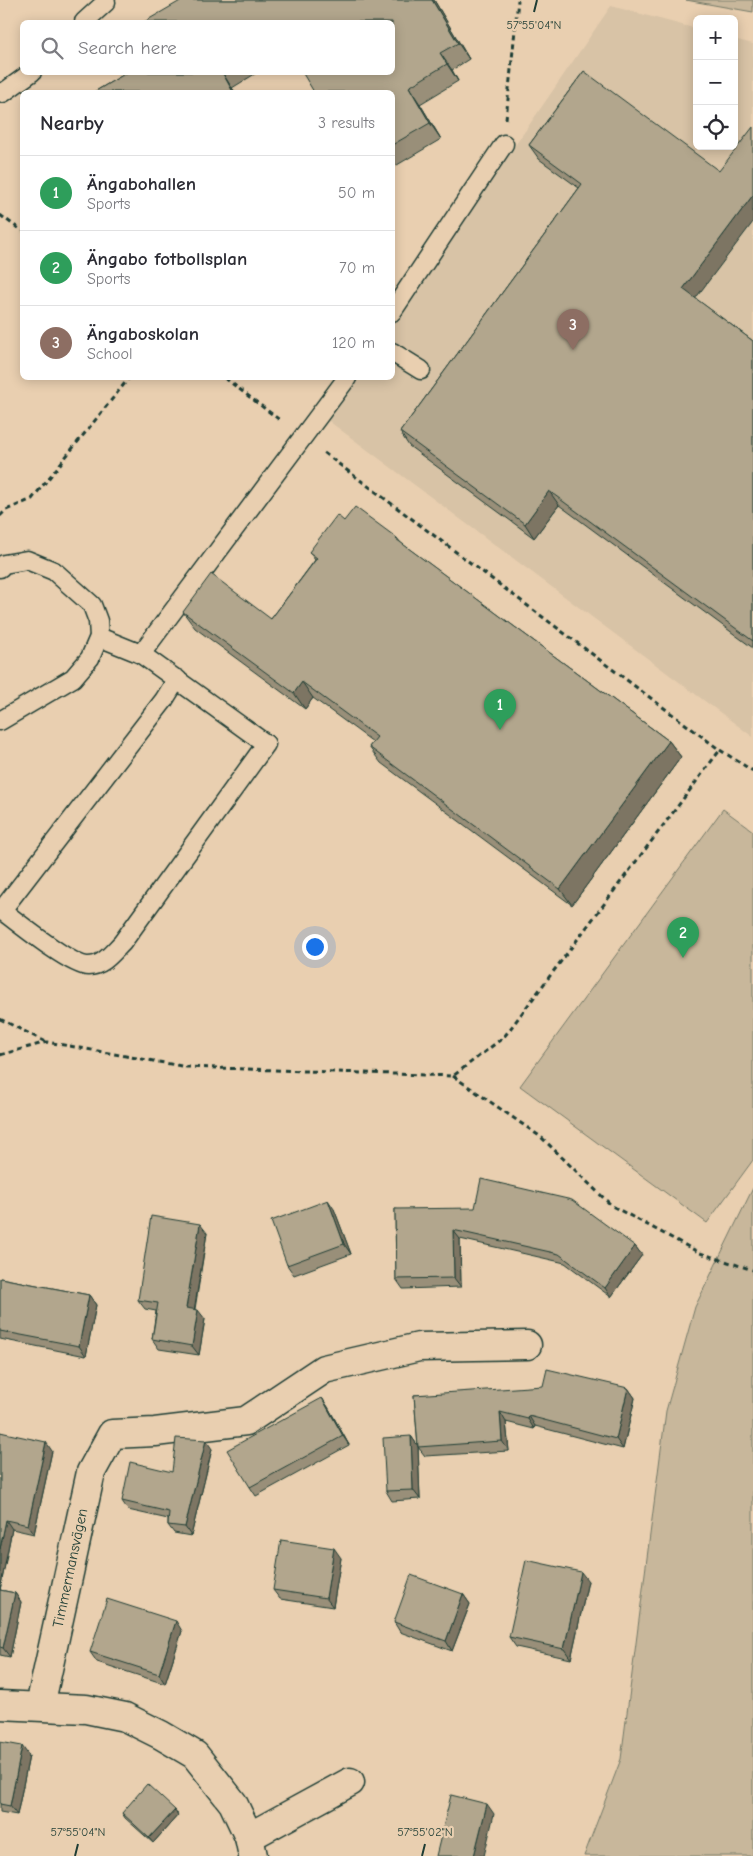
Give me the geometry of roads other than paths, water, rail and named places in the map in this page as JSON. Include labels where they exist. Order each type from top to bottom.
[{"type":"street","name":"Timmermansvägen","points":[[40,1706],[91,1472],[112,1434],[155,1432],[246,1421],[324,1369],[419,1347],[527,1345]]},
{"type":"street","points":[[0,1705],[86,1709],[125,1717],[161,1735],[195,1755],[233,1804],[251,1847],[350,1782]]},
{"type":"lane","points":[[86,20],[106,2]]},
{"type":"lane","points":[[0,92],[3,93],[28,75]]},
{"type":"lane","points":[[395,308],[504,144]]},
{"type":"lane","points":[[395,354],[421,370]]},
{"type":"lane","points":[[141,654],[346,380]]},
{"type":"lane","points":[[0,568],[4,564],[27,560],[54,572],[92,605],[98,620],[99,637],[90,658],[73,678],[0,720]]},
{"type":"lane","points":[[99,637],[141,654],[266,744],[122,943],[102,963],[86,966],[65,956],[1,910],[164,700],[177,680]]},
{"type":"place","name":"Ängaboskolan","points":[[573,350]]},
{"type":"place","name":"Ängabohallen","points":[[500,730]]},
{"type":"place","name":"Ängabo fotbollsplan","points":[[683,958]]}]
